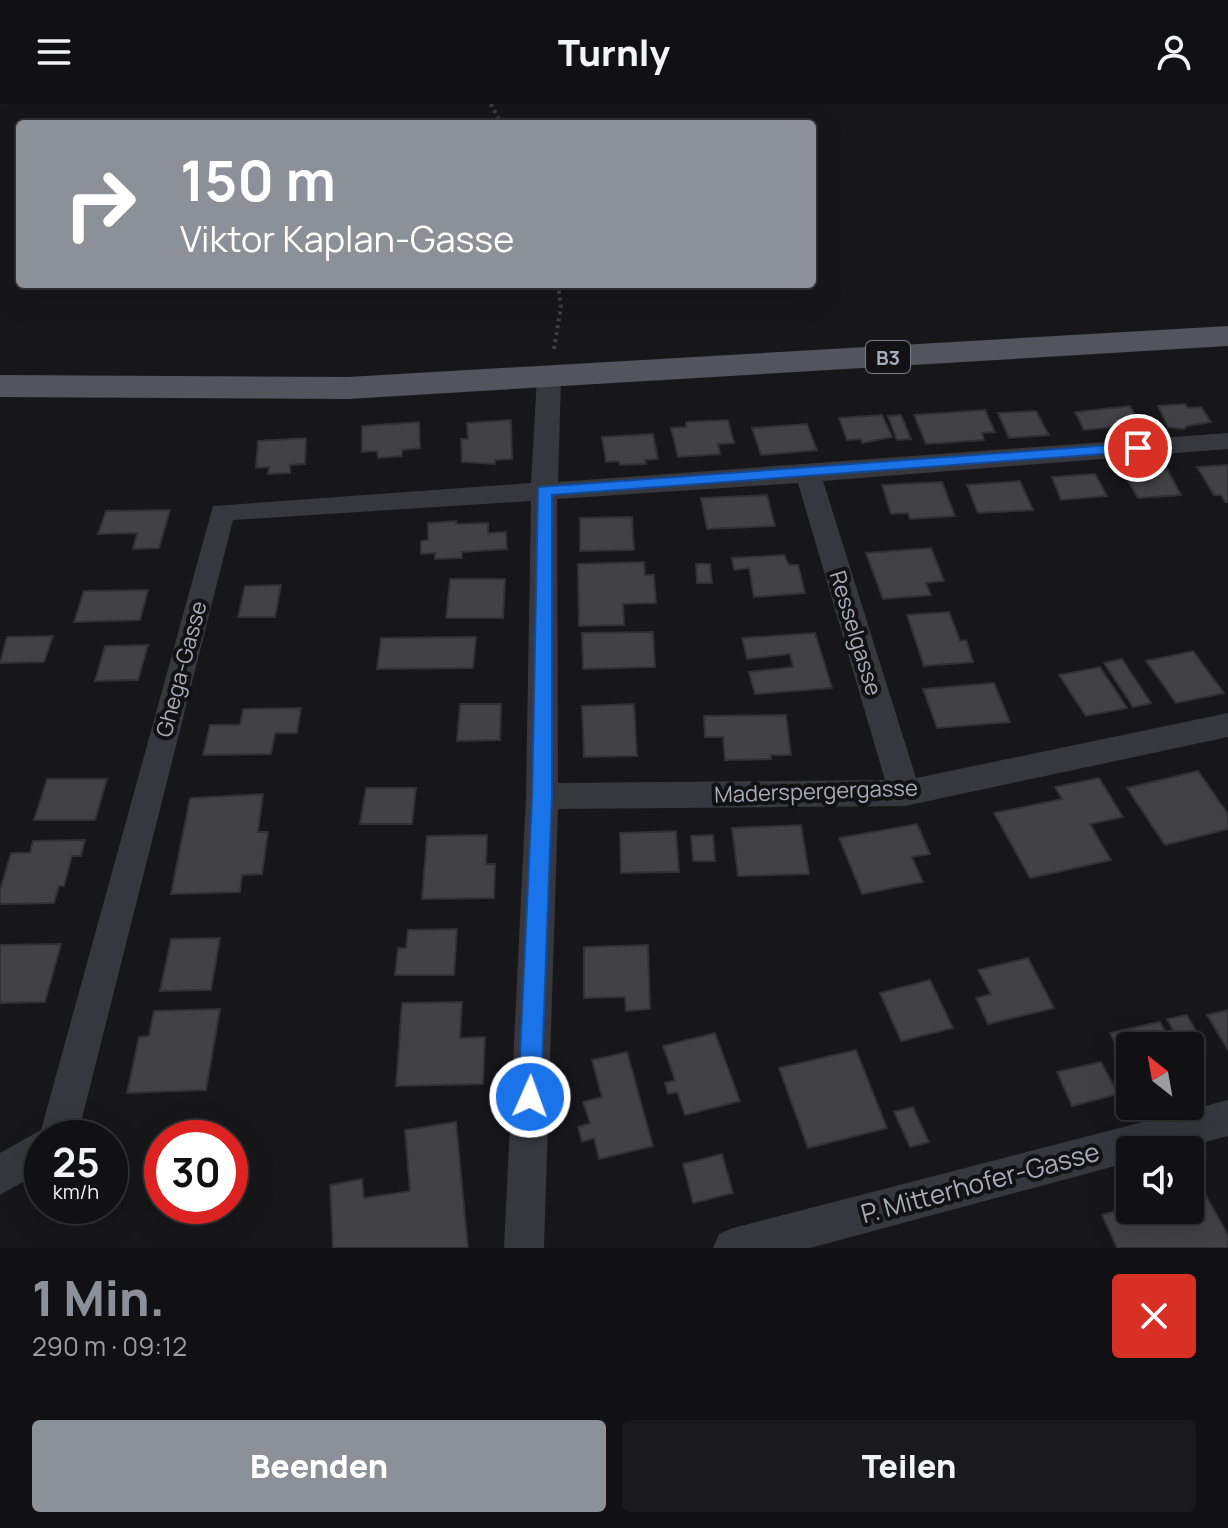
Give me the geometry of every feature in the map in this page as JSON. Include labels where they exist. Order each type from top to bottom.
[{"type":"main road","name":"B3","points":[[0,386],[348,388],[1228,336]]},
{"type":"street","points":[[524,1248],[542,796],[544,491],[549,378]]},
{"type":"street","points":[[544,491],[1228,441]]},
{"type":"street","name":"Resselgasse","points":[[808,474],[905,793]]},
{"type":"street","name":"Ghega-Gasse","points":[[63,1120],[222,512],[544,491]]},
{"type":"street","name":"Maderspergergasse","points":[[542,796],[905,793],[1228,725]]},
{"type":"street","name":"P. Mitterhofer-Gasse","points":[[733,1248],[782,1241],[1228,1118]]},
{"type":"street","points":[[0,1176],[24,1160]]},
{"type":"path","points":[[549,378],[561,307],[559,288]]},
{"type":"building","points":[[1185,404],[1188,408],[1201,407],[1211,422],[1184,429],[1168,427],[1158,406]]},
{"type":"building","points":[[1130,406],[1140,424],[1084,430],[1075,412]]},
{"type":"building","points":[[985,410],[995,432],[982,433],[984,440],[926,444],[914,415]]},
{"type":"building","points":[[1036,411],[1049,435],[1009,438],[998,413]]},
{"type":"building","points":[[882,415],[892,437],[862,443],[861,439],[847,440],[839,418]]},
{"type":"building","points":[[901,415],[911,439],[897,440],[888,416]]},
{"type":"building","points":[[511,420],[512,459],[495,460],[495,464],[462,462],[461,439],[468,439],[467,423]]},
{"type":"building","points":[[728,420],[734,443],[718,444],[720,454],[678,457],[671,428],[686,427],[686,422]]},
{"type":"building","points":[[419,422],[420,448],[402,450],[402,456],[378,458],[377,451],[362,452],[362,426]]},
{"type":"building","points":[[807,424],[817,450],[761,455],[752,428]]},
{"type":"building","points":[[653,434],[658,459],[645,460],[646,464],[606,462],[602,437]]},
{"type":"building","points":[[306,438],[305,464],[290,465],[290,473],[268,474],[269,467],[256,468],[258,441]]},
{"type":"building","points":[[1228,465],[1228,502],[1225,502],[1221,495],[1214,495],[1197,467]]},
{"type":"building","points":[[1167,469],[1181,495],[1138,498],[1123,472]]},
{"type":"building","points":[[1095,474],[1107,496],[1061,500],[1052,477]]},
{"type":"building","points":[[1020,481],[1033,510],[978,513],[967,485]]},
{"type":"building","points":[[942,482],[955,516],[910,519],[908,513],[891,514],[882,485]]},
{"type":"building","points":[[767,495],[775,526],[707,529],[701,498]]},
{"type":"building","points":[[170,510],[159,548],[133,549],[137,533],[98,534],[106,511]]},
{"type":"building","points":[[632,517],[634,550],[580,551],[580,518]]},
{"type":"building","points":[[456,521],[456,524],[488,523],[488,533],[506,532],[507,549],[462,552],[462,558],[435,559],[435,553],[421,554],[421,541],[428,540],[428,523]]},
{"type":"building","points":[[931,548],[944,581],[926,583],[931,595],[883,599],[866,553]]},
{"type":"building","points":[[784,555],[789,565],[798,565],[805,593],[754,597],[749,568],[734,570],[732,558]]},
{"type":"building","points":[[644,562],[645,575],[654,575],[656,603],[623,604],[624,625],[579,626],[578,564]]},
{"type":"building","points":[[696,564],[710,564],[712,583],[697,583]]},
{"type":"building","points":[[450,579],[505,579],[503,618],[446,618]]},
{"type":"building","points":[[281,585],[275,617],[238,617],[245,586]]},
{"type":"building","points":[[148,590],[140,620],[74,622],[84,591]]},
{"type":"building","points":[[949,612],[960,641],[966,640],[973,662],[924,666],[907,615]]},
{"type":"building","points":[[653,632],[655,667],[583,669],[582,633]]},
{"type":"building","points":[[815,633],[832,688],[755,694],[749,672],[793,667],[790,654],[747,659],[742,638]]},
{"type":"building","points":[[53,636],[44,662],[0,663],[7,637]]},
{"type":"building","points":[[476,637],[473,668],[377,669],[381,638]]},
{"type":"building","points":[[148,645],[138,680],[95,681],[105,646]]},
{"type":"building","points":[[1193,651],[1224,693],[1176,703],[1146,661]]},
{"type":"building","points":[[1122,659],[1151,703],[1133,707],[1104,663]]},
{"type":"building","points":[[1100,667],[1127,708],[1086,716],[1059,675]]},
{"type":"building","points":[[994,683],[1010,722],[937,728],[923,689]]},
{"type":"building","points":[[460,704],[501,704],[500,740],[457,741]]},
{"type":"building","points":[[634,704],[637,756],[584,757],[582,706]]},
{"type":"building","points":[[301,708],[297,733],[275,733],[271,754],[203,755],[210,725],[240,725],[243,709]]},
{"type":"building","points":[[786,715],[791,755],[771,755],[771,759],[725,760],[723,737],[705,737],[704,716]]},
{"type":"building","points":[[1198,771],[1228,814],[1228,829],[1165,845],[1127,788]]},
{"type":"building","points":[[1099,778],[1123,817],[1090,824],[1111,860],[1030,878],[994,813],[1062,799],[1055,787]]},
{"type":"building","points":[[47,779],[107,779],[95,820],[34,820]]},
{"type":"building","points":[[366,788],[416,788],[412,824],[360,824]]},
{"type":"building","points":[[263,794],[258,832],[268,832],[262,874],[242,875],[240,892],[171,894],[190,798]]},
{"type":"building","points":[[917,824],[930,854],[912,857],[923,882],[862,894],[839,838]]},
{"type":"building","points":[[801,825],[809,874],[738,876],[732,828]]},
{"type":"building","points":[[676,831],[679,872],[621,873],[620,833]]},
{"type":"building","points":[[487,835],[486,864],[495,864],[494,898],[422,899],[427,836]]},
{"type":"building","points":[[713,835],[715,861],[693,861],[691,836]]},
{"type":"building","points":[[85,840],[81,856],[72,856],[64,886],[59,886],[54,903],[0,904],[0,890],[11,853],[30,853],[33,841]]},
{"type":"building","points":[[457,929],[454,975],[395,975],[398,948],[406,948],[408,930]]},
{"type":"building","points":[[220,938],[211,990],[160,991],[171,939]]},
{"type":"building","points":[[61,944],[45,1002],[0,1003],[0,945]]},
{"type":"building","points":[[648,945],[650,1009],[626,1011],[625,997],[584,998],[584,947]]},
{"type":"building","points":[[1028,958],[1054,1008],[988,1024],[976,998],[991,994],[978,970]]},
{"type":"building","points":[[930,980],[953,1028],[901,1041],[880,993]]},
{"type":"building","points":[[462,1002],[460,1038],[485,1037],[483,1084],[396,1086],[402,1003]]},
{"type":"building","points":[[220,1009],[206,1090],[127,1093],[139,1037],[149,1036],[154,1011]]},
{"type":"building","points":[[1228,1010],[1228,1050],[1207,1015]]},
{"type":"building","points":[[1187,1015],[1197,1032],[1174,1032],[1167,1019]]},
{"type":"building","points":[[1160,1022],[1166,1032],[1116,1032],[1116,1044],[1110,1033]]},
{"type":"building","points":[[715,1033],[740,1101],[685,1115],[677,1092],[668,1094],[665,1083],[675,1080],[663,1046]]},
{"type":"building","points":[[856,1050],[887,1128],[808,1148],[779,1068]]},
{"type":"building","points":[[627,1052],[653,1146],[599,1159],[594,1138],[582,1142],[578,1127],[590,1123],[583,1102],[602,1097],[592,1060]]},
{"type":"building","points":[[1101,1062],[1116,1095],[1072,1106],[1057,1072]]},
{"type":"building","points":[[913,1107],[929,1142],[910,1147],[894,1112]]},
{"type":"building","points":[[456,1122],[468,1248],[333,1248],[330,1185],[362,1179],[364,1198],[410,1191],[405,1130]]},
{"type":"building","points":[[722,1154],[733,1193],[693,1203],[683,1164]]},
{"type":"building","points":[[1204,1192],[1228,1235],[1228,1248],[1117,1248],[1102,1215],[1116,1211],[1116,1224],[1204,1224]]},
{"type":"route","points":[[530,1097],[542,796],[544,491],[1138,448]]}]
